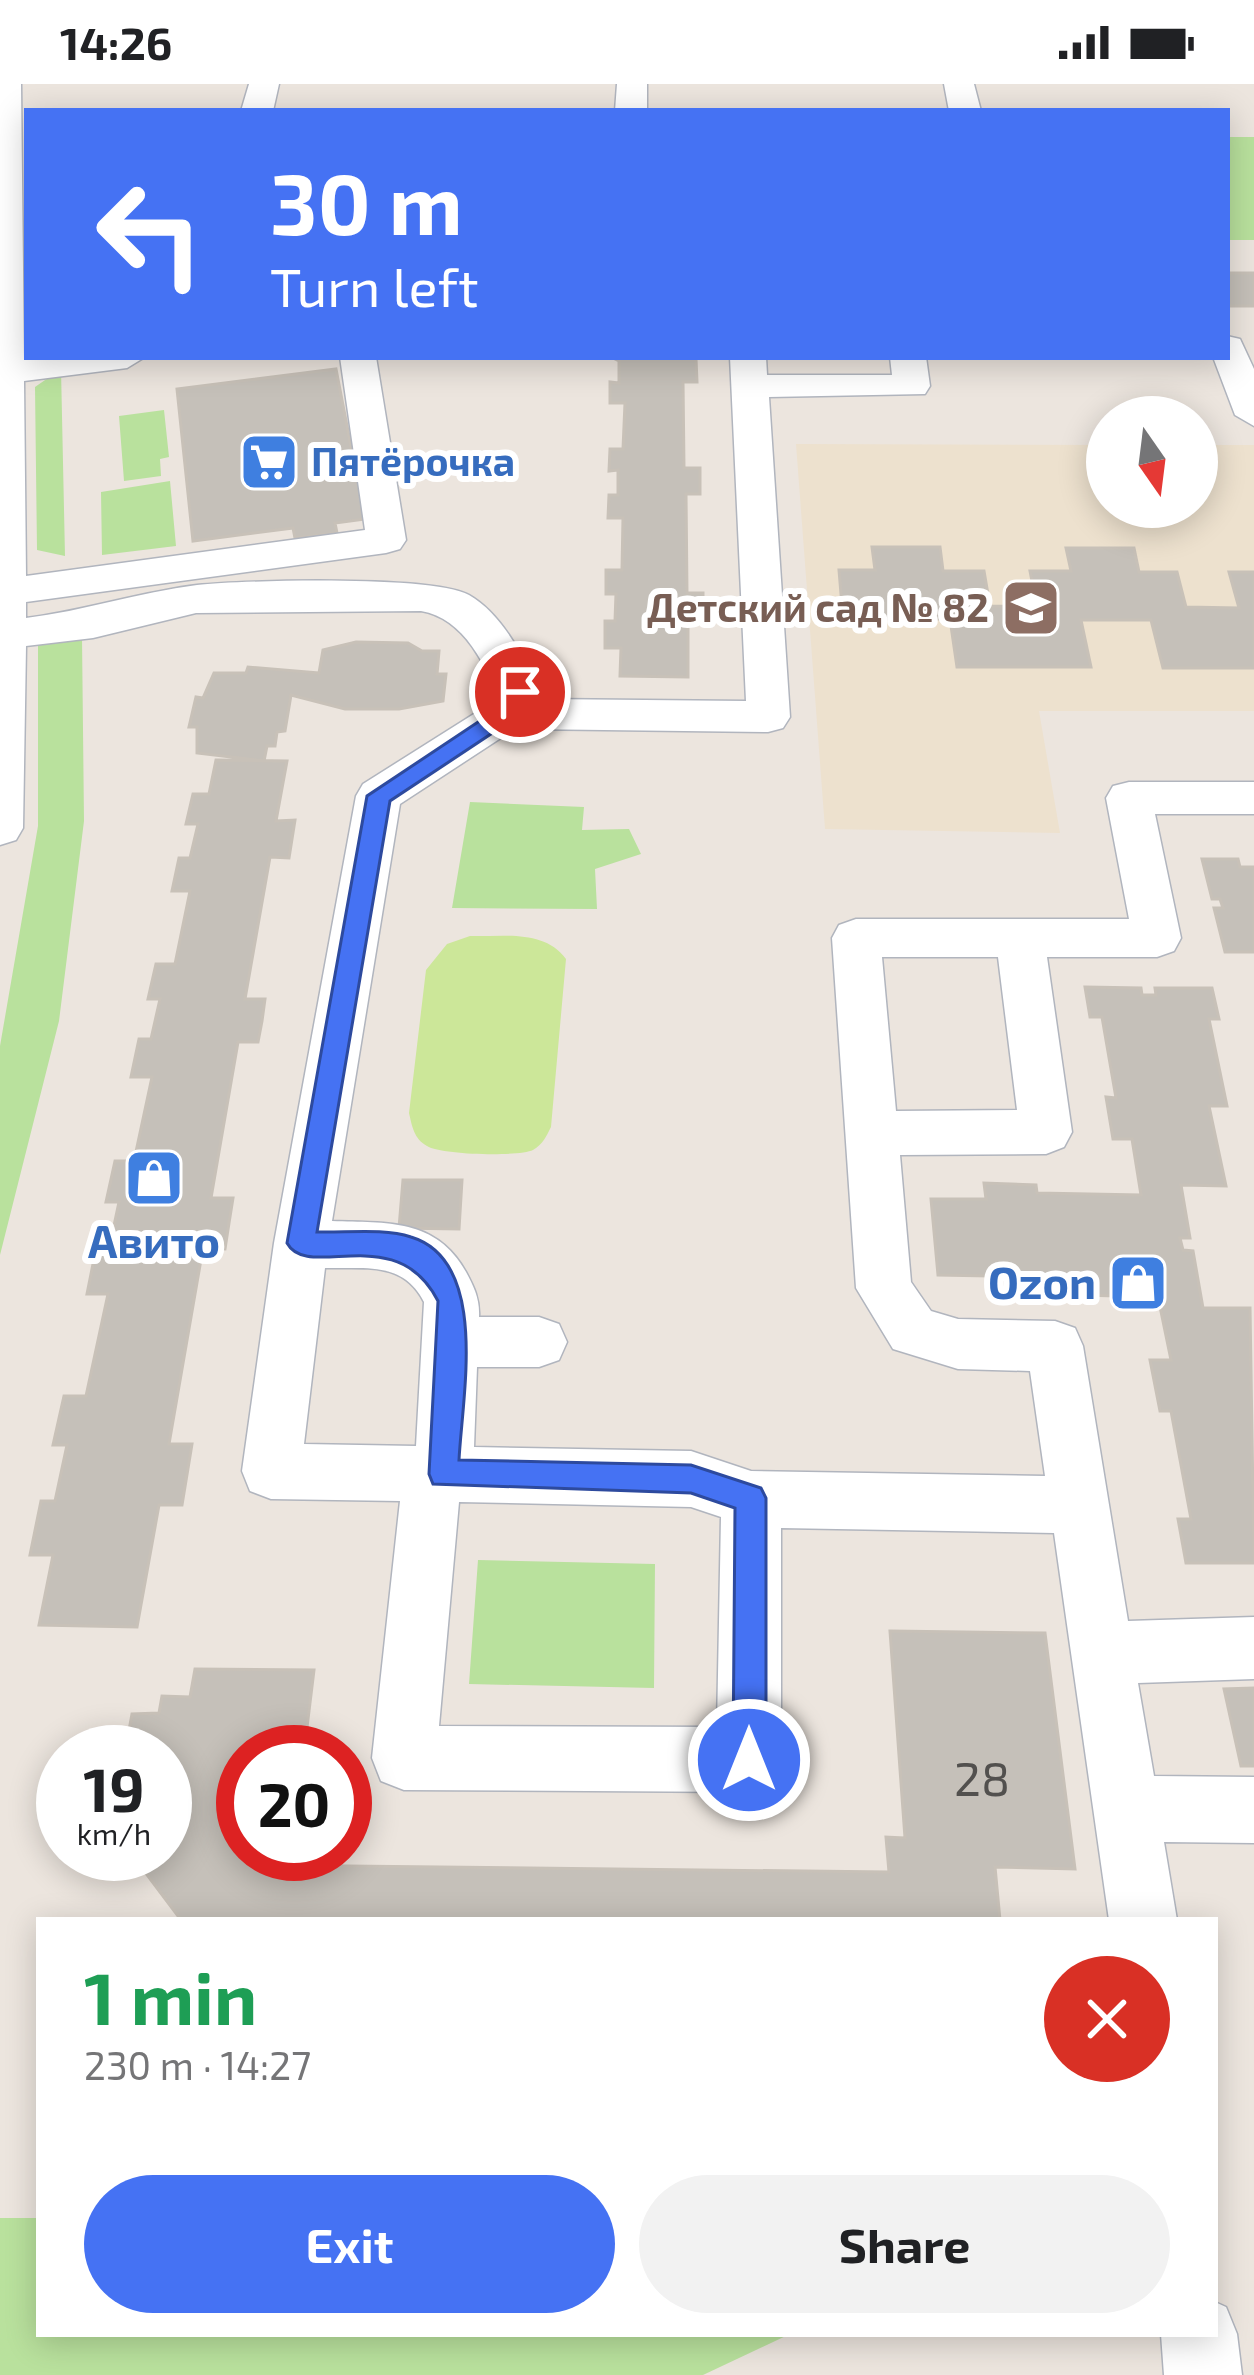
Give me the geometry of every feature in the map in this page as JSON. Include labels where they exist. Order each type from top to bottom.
[{"type":"street","points":[[0,828],[5,782],[5,373],[16,251],[6,84]]},
{"type":"street","points":[[1230,355],[1254,415]]},
{"type":"street","points":[[5,373],[105,360]]},
{"type":"street","points":[[4,592],[386,540],[358,360]]},
{"type":"street","points":[[908,360],[912,386],[749,371],[768,717],[524,713],[492,723],[379,796],[301,1243],[271,1471],[691,1479],[751,1498],[1079,1505]]},
{"type":"street","points":[[4,635],[93,624],[196,599],[421,598],[450,602],[507,667],[524,713]]},
{"type":"street","points":[[1143,1917],[1055,1346],[958,1344],[913,1331],[884,1288],[856,938],[1157,938],[1130,798],[1254,797]]},
{"type":"street","points":[[872,1133],[1046,1132],[1020,939]]},
{"type":"street","points":[[301,1243],[408,1247],[435,1268],[452,1300],[438,1474],[404,1758],[749,1760],[751,1498]]},
{"type":"street","points":[[450,1342],[539,1342]]},
{"type":"street","points":[[1100,1653],[1254,1648]]},
{"type":"street","points":[[1126,1809],[1254,1810]]},
{"type":"street","points":[[1199,2337],[1203,2375]]},
{"type":"shaded area","name":"Детский сад № 82","points":[[796,444],[1086,445],[1086,528],[1218,528],[1218,445],[1254,445],[1254,711],[1039,711],[1060,833],[825,829]]},
{"type":"green space","points":[[1230,137],[1254,137],[1254,240],[1230,240]]},
{"type":"green space","points":[[61,369],[65,556],[37,550],[35,387]]},
{"type":"green space","points":[[164,410],[169,457],[160,459],[161,476],[124,481],[119,416]]},
{"type":"green space","points":[[170,481],[176,546],[102,555],[101,492]]},
{"type":"green space","points":[[82,637],[84,821],[59,1021],[0,1255],[0,1046],[38,826],[38,642]]},
{"type":"green space","points":[[470,802],[584,807],[582,830],[629,829],[641,854],[595,869],[597,909],[452,908]]},
{"type":"green space","points":[[470,936],[535,939],[566,959],[551,1127],[533,1150],[480,1154],[435,1149],[419,1140],[411,1123],[426,970],[447,944]]},
{"type":"green space","points":[[478,1560],[655,1564],[654,1688],[469,1684]]},
{"type":"green space","points":[[0,2218],[36,2218],[36,2337],[784,2337],[703,2375],[0,2375]]},
{"type":"building","points":[[1230,273],[1254,273],[1254,306],[1230,306]]},
{"type":"building","points":[[696,360],[697,382],[683,382],[684,468],[700,468],[700,494],[686,494],[687,593],[703,593],[703,623],[688,623],[688,677],[620,676],[621,648],[605,648],[605,621],[615,621],[616,594],[606,594],[606,570],[622,570],[623,518],[608,518],[609,495],[618,495],[618,470],[609,471],[610,449],[623,449],[625,403],[610,403],[610,382],[619,383],[619,361]]},
{"type":"building","name":"Пятёрочка","points":[[336,369],[365,519],[335,523],[337,533],[295,538],[293,528],[193,541],[177,389]]},
{"type":"building","points":[[872,547],[940,547],[943,571],[984,571],[990,606],[1037,607],[1030,571],[1071,571],[1066,548],[1134,548],[1139,572],[1177,572],[1186,607],[1239,608],[1229,572],[1254,572],[1254,668],[1163,668],[1151,620],[1081,620],[1091,667],[957,667],[950,619],[880,619],[879,606],[842,606],[839,570],[875,570]]},
{"type":"building","points":[[356,642],[408,643],[422,651],[439,651],[437,674],[446,674],[443,701],[399,709],[345,709],[291,695],[285,731],[277,732],[275,746],[267,746],[264,761],[197,753],[197,727],[189,727],[196,697],[203,698],[214,673],[246,673],[248,667],[319,673],[323,650]]},
{"type":"building","points":[[216,760],[287,761],[276,821],[295,820],[289,858],[270,857],[245,999],[265,999],[262,1021],[258,1042],[238,1042],[211,1198],[233,1198],[225,1249],[203,1248],[169,1444],[192,1444],[182,1505],[159,1505],[137,1627],[39,1625],[53,1555],[30,1555],[41,1501],[55,1501],[67,1445],[53,1445],[64,1396],[86,1396],[108,1294],[87,1294],[96,1249],[109,1249],[119,1202],[106,1202],[115,1161],[134,1161],[152,1077],[131,1077],[139,1039],[151,1039],[160,999],[148,999],[156,964],[175,964],[190,891],[172,891],[179,858],[190,858],[198,824],[186,824],[193,794],[209,794]]},
{"type":"building","points":[[1202,859],[1238,859],[1240,867],[1254,867],[1254,952],[1225,952],[1214,908],[1223,908],[1220,899],[1212,899]]},
{"type":"building","points":[[1085,987],[1141,988],[1142,995],[1156,995],[1155,988],[1212,988],[1219,1019],[1209,1019],[1227,1106],[1209,1106],[1226,1186],[1181,1185],[1190,1238],[1180,1238],[1183,1250],[1193,1251],[1203,1308],[1250,1308],[1254,1563],[1186,1563],[1178,1519],[1191,1519],[1171,1411],[1160,1411],[1150,1360],[1171,1360],[1158,1297],[1040,1294],[1038,1277],[938,1275],[931,1199],[986,1199],[984,1183],[1036,1185],[1037,1193],[1141,1195],[1132,1139],[1113,1139],[1106,1097],[1116,1098],[1102,1017],[1090,1017]]},
{"type":"building","points":[[403,1180],[462,1180],[459,1229],[399,1228]]},
{"type":"building","points":[[890,1631],[1045,1633],[1075,1869],[995,1867],[1000,1917],[179,1917],[152,1881],[192,1881],[192,1725],[130,1725],[132,1714],[159,1713],[162,1696],[190,1697],[195,1669],[314,1670],[307,1725],[216,1725],[216,1881],[372,1881],[372,1866],[889,1872],[886,1837],[905,1838]]},
{"type":"building","points":[[1254,1688],[1254,1766],[1241,1766],[1224,1689]]},
{"type":"place","name":"Пятёрочка","points":[[269,462]]},
{"type":"place","name":"Детский сад № 82","points":[[1031,608]]},
{"type":"place","name":"Авито","points":[[154,1178]]},
{"type":"place","name":"Ozon","points":[[1138,1283]]},
{"type":"route","points":[[520,692],[524,713],[492,723],[379,796],[301,1243],[408,1247],[435,1268],[452,1300],[444,1474],[691,1479],[751,1498],[749,1760]]}]
